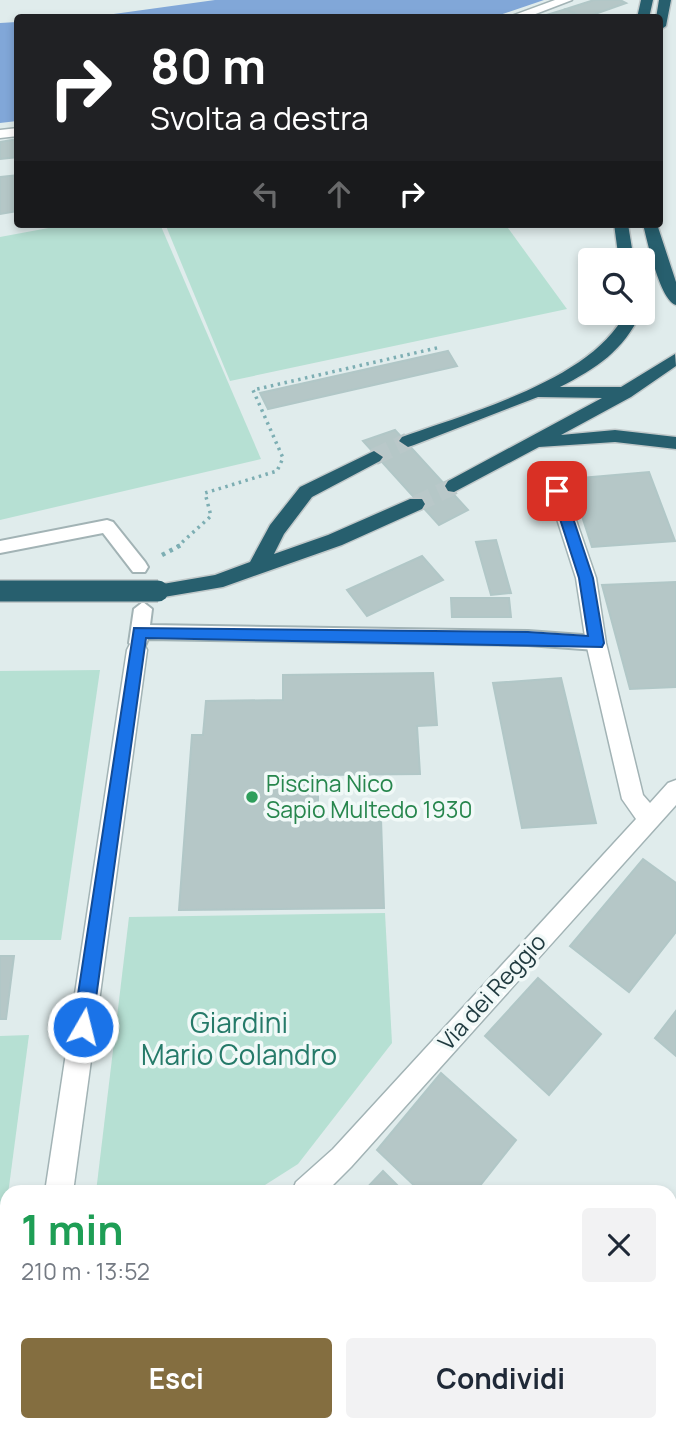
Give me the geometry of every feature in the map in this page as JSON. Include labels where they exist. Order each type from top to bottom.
[{"type":"highway","points":[[622,228],[625,248]]},
{"type":"highway","points":[[651,228],[658,257],[676,300]]},
{"type":"highway","points":[[408,441],[537,392],[602,358],[628,325]]},
{"type":"highway","points":[[454,486],[625,393],[675,359]]},
{"type":"highway","points":[[537,392],[625,393]]},
{"type":"highway","points":[[522,448],[591,437],[638,437],[676,443]]},
{"type":"highway","points":[[257,568],[277,530],[306,492],[374,457]]},
{"type":"highway","points":[[0,590],[158,590],[216,582],[335,540],[416,504]]},
{"type":"street","points":[[524,14],[566,0]]},
{"type":"street","points":[[557,491],[586,578],[596,643],[633,799],[649,818]]},
{"type":"street","points":[[60,1185],[138,641]]},
{"type":"street","name":"Via dei Reggio","points":[[313,1185],[342,1158],[676,790]]},
{"type":"lane","points":[[0,547],[107,526],[139,567]]},
{"type":"lane","points":[[143,609],[138,641],[528,638],[596,643]]},
{"type":"path","points":[[139,567],[184,543],[211,516],[205,494],[277,471],[283,458],[253,390],[440,346]]},
{"type":"green space","points":[[48,228],[162,228],[261,459],[0,520],[0,237]]},
{"type":"green space","points":[[167,228],[508,228],[567,309],[230,381]]},
{"type":"green space","points":[[100,670],[61,940],[0,940],[0,671]]},
{"type":"green space","name":"Giardini Mario Colandro","points":[[385,913],[392,1043],[298,1164],[265,1185],[97,1185],[129,917]]},
{"type":"green space","points":[[29,1035],[9,1185],[0,1185],[0,1036]]},
{"type":"water","points":[[215,0],[544,0],[503,14],[114,14]]},
{"type":"water","points":[[14,22],[14,121],[0,123],[0,23]]},
{"type":"building","points":[[594,0],[620,0],[626,3],[595,14],[576,14],[566,9]]},
{"type":"building","points":[[566,9],[574,14],[550,14]]},
{"type":"building","points":[[14,140],[14,157],[0,159],[0,142]]},
{"type":"building","points":[[14,175],[14,212],[0,214],[0,177]]},
{"type":"building","points":[[448,351],[457,366],[268,409],[260,393]]},
{"type":"building","points":[[395,430],[468,510],[439,525],[363,441]]},
{"type":"building","points":[[649,472],[675,541],[592,547],[570,479]]},
{"type":"building","points":[[496,540],[511,593],[491,595],[476,542]]},
{"type":"building","points":[[422,556],[443,580],[367,616],[347,590]]},
{"type":"building","points":[[676,582],[676,687],[630,689],[602,585]]},
{"type":"building","points":[[451,598],[509,598],[511,617],[452,617]]},
{"type":"building","name":"Piscina Nico Sapio Multedo 1930","points":[[433,673],[437,725],[417,726],[420,774],[318,775],[318,819],[381,819],[384,908],[179,910],[192,735],[203,735],[206,701],[283,700],[283,675]]},
{"type":"building","points":[[561,678],[596,823],[522,828],[493,683]]},
{"type":"building","points":[[643,859],[676,883],[676,932],[629,992],[570,946]]},
{"type":"building","points":[[0,956],[14,956],[6,1019],[0,1019]]},
{"type":"building","points":[[538,978],[601,1034],[549,1095],[485,1036]]},
{"type":"building","points":[[676,1011],[676,1056],[655,1038]]},
{"type":"building","points":[[441,1073],[516,1140],[481,1185],[414,1185],[377,1150]]},
{"type":"building","points":[[383,1171],[397,1185],[370,1185]]},
{"type":"tunnel","points":[[374,457],[408,441]]},
{"type":"tunnel","points":[[416,504],[454,486]]},
{"type":"place","name":"Piscina Nico Sapio Multedo 1930","points":[[252,797]]},
{"type":"route","points":[[83,1027],[140,632],[528,638],[596,643],[586,578],[557,491]]}]
